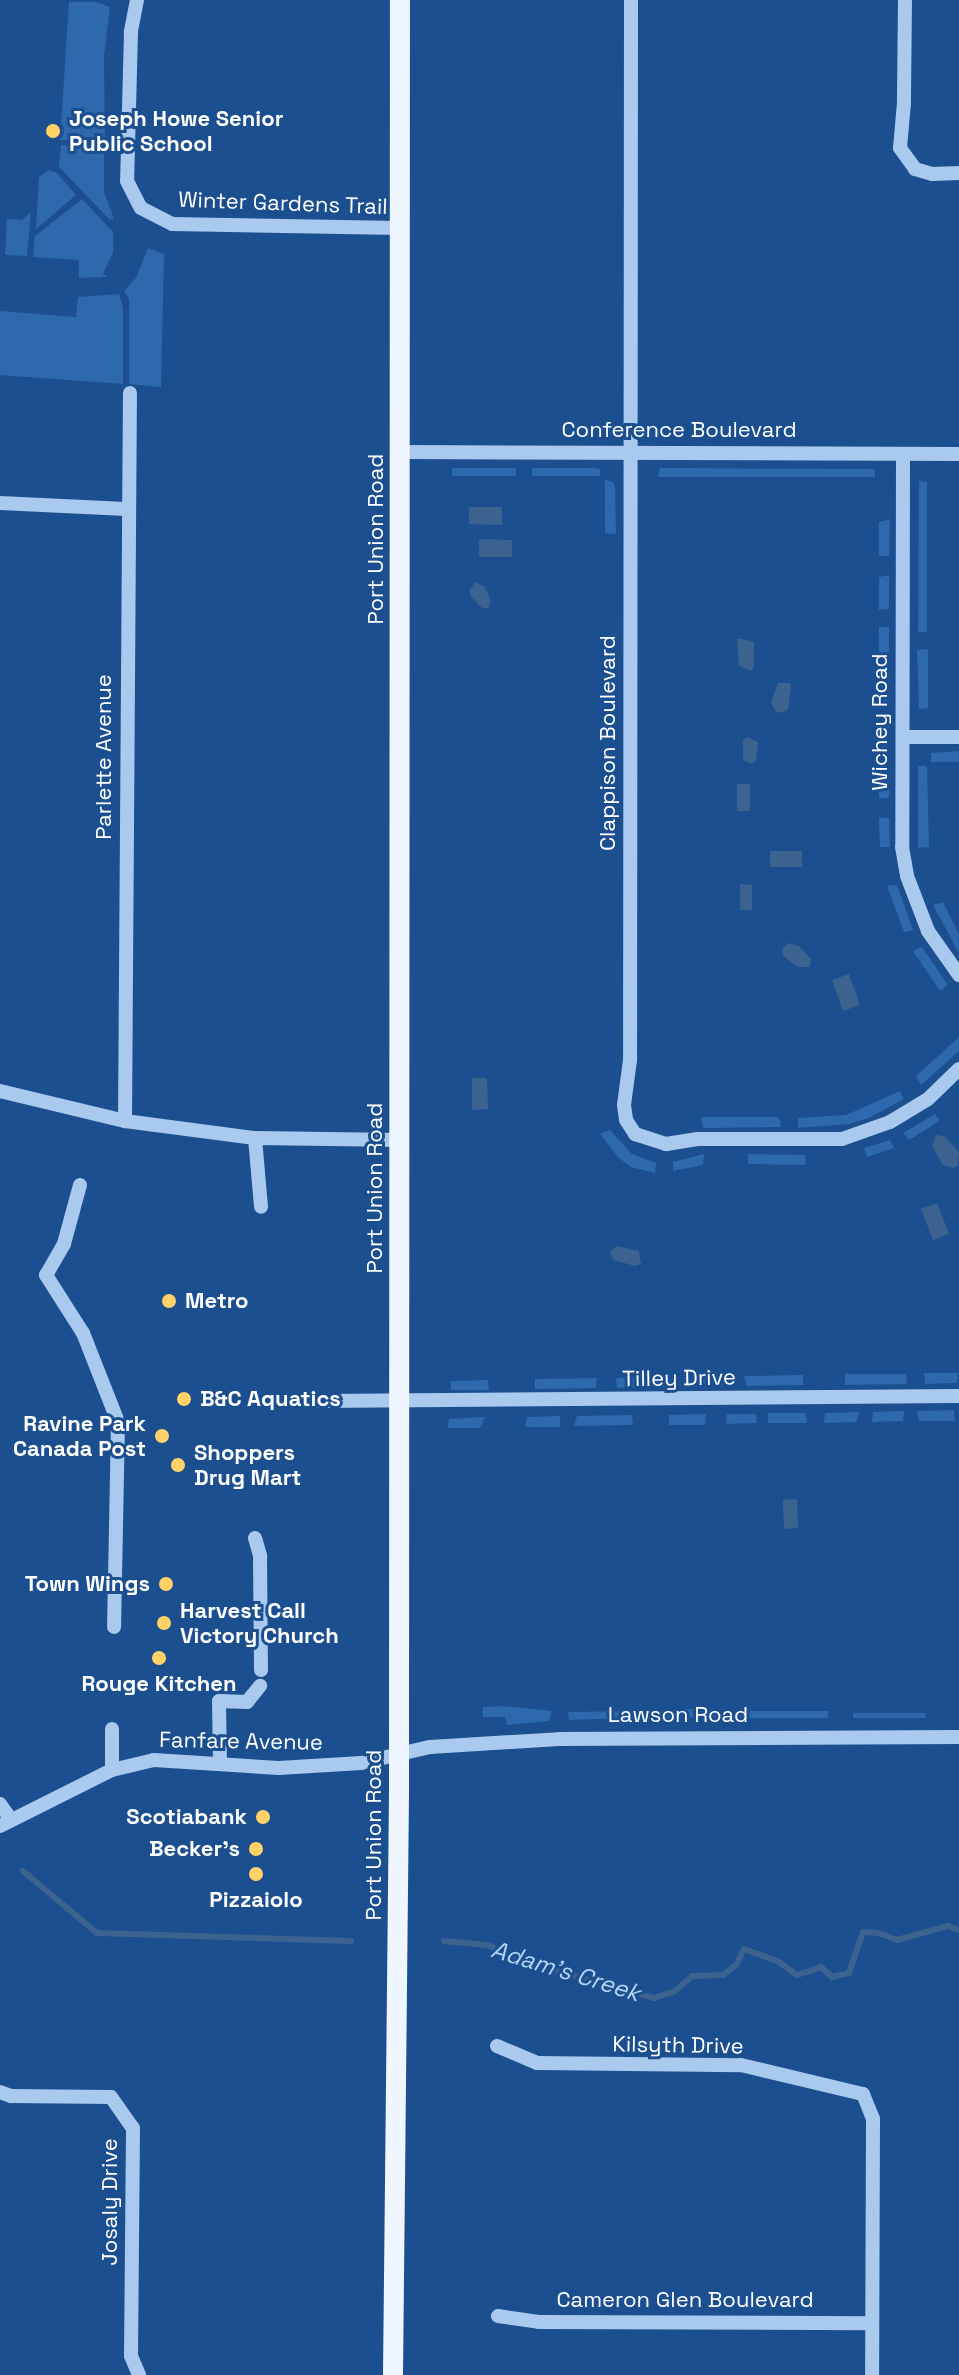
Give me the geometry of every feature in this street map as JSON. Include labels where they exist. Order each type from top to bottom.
[{"type":"main road","name":"Port Union Road","points":[[393,2375],[398,1757],[400,0]]},
{"type":"street","name":"Winter Gardens Trail","points":[[137,0],[131,32],[127,181],[141,208],[172,224],[399,228]]},
{"type":"street","name":"Clappison Boulevard","points":[[631,0],[630,1060],[624,1105],[626,1120],[635,1134],[666,1144],[698,1139],[842,1139],[890,1122],[928,1099],[959,1069]]},
{"type":"street","points":[[905,0],[904,103],[900,148],[915,169],[932,174],[959,173]]},
{"type":"street","name":"Parlette Avenue","points":[[125,1121],[126,509],[130,393]]},
{"type":"street","name":"Conference Boulevard","points":[[400,452],[959,454]]},
{"type":"street","name":"Wichey Road","points":[[903,454],[902,847],[907,876],[928,931],[959,975]]},
{"type":"street","points":[[0,503],[126,509]]},
{"type":"street","points":[[904,737],[959,737]]},
{"type":"street","points":[[0,1091],[125,1121],[255,1138],[399,1140]]},
{"type":"street","points":[[255,1138],[261,1207]]},
{"type":"street","points":[[80,1185],[64,1244],[46,1275],[83,1333],[118,1422],[114,1627]]},
{"type":"street","name":"Tilley Drive","points":[[319,1401],[399,1403],[959,1396]]},
{"type":"street","points":[[255,1538],[260,1556],[261,1670]]},
{"type":"street","points":[[220,1764],[219,1701],[247,1702],[260,1686]]},
{"type":"street","points":[[112,1729],[112,1770]]},
{"type":"street","name":"Lawson Road","points":[[398,1757],[430,1747],[559,1739],[959,1737]]},
{"type":"street","name":"Fanfare Avenue","points":[[6,1823],[112,1770],[154,1760],[279,1768],[398,1757]]},
{"type":"street","points":[[0,1804],[6,1823]]},
{"type":"street","name":"Kilsyth Drive","points":[[497,2046],[537,2063],[741,2065],[863,2094],[873,2119],[872,2375]]},
{"type":"street","name":"Josaly Drive","points":[[0,2092],[11,2096],[111,2097],[133,2128],[131,2356],[139,2375]]},
{"type":"street","name":"Cameron Glen Boulevard","points":[[498,2316],[539,2322],[872,2323]]},
{"type":"shaded area","points":[[69,2],[96,2],[110,7],[104,56],[105,143],[60,140]]},
{"type":"shaded area","points":[[61,145],[104,147],[104,192],[114,219],[110,220],[59,167]]},
{"type":"shaded area","points":[[49,170],[57,173],[76,195],[36,229],[39,177]]},
{"type":"shaded area","points":[[82,199],[113,232],[113,252],[103,274],[108,277],[79,278],[79,260],[33,257],[35,236]]},
{"type":"shaded area","points":[[31,212],[27,256],[5,255],[7,219],[22,220]]},
{"type":"shaded area","points":[[148,248],[164,254],[161,387],[129,384],[129,299],[124,291],[136,278]]},
{"type":"shaded area","points":[[119,294],[123,308],[123,384],[0,375],[0,311],[76,317],[78,297]]},
{"type":"shaded area","points":[[452,468],[516,468],[516,476],[452,476]]},
{"type":"shaded area","points":[[532,468],[595,468],[600,469],[600,476],[532,476]]},
{"type":"shaded area","points":[[660,468],[870,469],[875,470],[875,477],[658,477]]},
{"type":"shaded area","points":[[605,480],[613,482],[615,486],[616,534],[605,533]]},
{"type":"shaded area","points":[[919,481],[927,482],[927,632],[918,632]]},
{"type":"shaded area","points":[[469,507],[502,507],[502,525],[469,524]]},
{"type":"shaded area","points":[[890,519],[889,556],[879,556],[879,522]]},
{"type":"shaded area","points":[[479,539],[512,540],[512,557],[479,557]]},
{"type":"shaded area","points":[[889,575],[889,609],[879,610],[879,577]]},
{"type":"shaded area","points":[[475,582],[485,587],[491,602],[488,608],[482,608],[472,598],[469,591]]},
{"type":"shaded area","points":[[879,627],[889,627],[889,657],[879,656]]},
{"type":"shaded area","points":[[737,638],[754,642],[754,667],[751,671],[739,666]]},
{"type":"shaded area","points":[[928,649],[928,708],[919,709],[917,650]]},
{"type":"shaded area","points":[[878,676],[889,677],[889,703],[879,703]]},
{"type":"shaded area","points":[[778,683],[790,683],[791,686],[788,709],[782,713],[775,711],[771,702]]},
{"type":"shaded area","points":[[878,721],[889,722],[889,750],[879,751]]},
{"type":"shaded area","points":[[747,737],[758,742],[756,761],[752,764],[743,760],[743,740]]},
{"type":"shaded area","points":[[959,751],[959,762],[931,762],[931,753]]},
{"type":"shaded area","points":[[918,766],[927,766],[929,847],[918,848]]},
{"type":"shaded area","points":[[879,769],[890,769],[889,798],[879,798]]},
{"type":"shaded area","points":[[737,784],[750,784],[750,811],[737,811]]},
{"type":"shaded area","points":[[879,818],[889,818],[890,847],[880,847]]},
{"type":"shaded area","points":[[770,851],[802,851],[802,867],[770,867]]},
{"type":"shaded area","points":[[740,884],[752,885],[752,910],[740,910]]},
{"type":"shaded area","points":[[897,885],[913,930],[904,932],[887,886]]},
{"type":"shaded area","points":[[943,902],[959,935],[959,953],[933,905]]},
{"type":"shaded area","points":[[788,943],[799,946],[811,959],[810,967],[798,967],[783,956],[782,950]]},
{"type":"shaded area","points":[[922,947],[948,985],[940,991],[913,951]]},
{"type":"shaded area","points":[[849,974],[860,1005],[843,1011],[832,980]]},
{"type":"shaded area","points":[[959,1037],[959,1051],[921,1085],[916,1076]]},
{"type":"shaded area","points":[[472,1078],[487,1078],[488,1109],[472,1110]]},
{"type":"shaded area","points":[[900,1091],[904,1099],[869,1118],[849,1124],[798,1128],[798,1118],[846,1115]]},
{"type":"shaded area","points":[[935,1114],[940,1120],[909,1140],[903,1133]]},
{"type":"shaded area","points":[[701,1117],[779,1117],[781,1127],[703,1128]]},
{"type":"shaded area","points":[[610,1130],[632,1154],[656,1163],[655,1173],[631,1167],[619,1158],[600,1134]]},
{"type":"shaded area","points":[[936,1135],[944,1136],[959,1152],[958,1165],[954,1168],[943,1165],[932,1146]]},
{"type":"shaded area","points":[[890,1140],[894,1148],[867,1157],[864,1148]]},
{"type":"shaded area","points":[[704,1154],[703,1165],[673,1171],[673,1162]]},
{"type":"shaded area","points":[[748,1154],[805,1155],[806,1165],[748,1164]]},
{"type":"shaded area","points":[[937,1203],[949,1234],[933,1240],[921,1209]]},
{"type":"shaded area","points":[[617,1246],[639,1251],[641,1264],[635,1266],[613,1260],[610,1251]]},
{"type":"shaded area","points":[[924,1373],[958,1373],[957,1383],[925,1384]]},
{"type":"shaded area","points":[[845,1374],[906,1374],[907,1379],[906,1384],[845,1385]]},
{"type":"shaded area","points":[[803,1375],[803,1385],[747,1386],[744,1376]]},
{"type":"shaded area","points":[[723,1376],[723,1386],[696,1387],[693,1377]]},
{"type":"shaded area","points":[[651,1377],[650,1388],[617,1388],[616,1378]]},
{"type":"shaded area","points":[[597,1378],[596,1388],[535,1389],[535,1379]]},
{"type":"shaded area","points":[[488,1380],[489,1390],[451,1390],[451,1381]]},
{"type":"shaded area","points":[[954,1410],[955,1421],[919,1421],[917,1411]]},
{"type":"shaded area","points":[[904,1411],[903,1421],[872,1422],[873,1412]]},
{"type":"shaded area","points":[[860,1412],[856,1422],[824,1423],[825,1413]]},
{"type":"shaded area","points":[[768,1413],[806,1413],[807,1423],[768,1423]]},
{"type":"shaded area","points":[[706,1414],[705,1425],[669,1425],[669,1415]]},
{"type":"shaded area","points":[[727,1414],[756,1414],[757,1423],[726,1424]]},
{"type":"shaded area","points":[[632,1415],[633,1425],[574,1426],[577,1416]]},
{"type":"shaded area","points":[[560,1416],[560,1427],[525,1427],[527,1417]]},
{"type":"shaded area","points":[[485,1417],[480,1428],[448,1428],[449,1419]]},
{"type":"shaded area","points":[[797,1499],[798,1528],[784,1529],[783,1500]]},
{"type":"shaded area","points":[[483,1707],[552,1711],[549,1721],[507,1725],[505,1717],[483,1717]]},
{"type":"shaded area","points":[[715,1708],[717,1717],[663,1718],[662,1710]]},
{"type":"shaded area","points":[[649,1711],[649,1717],[569,1720],[568,1712]]},
{"type":"shaded area","points":[[728,1711],[828,1711],[828,1718],[731,1718]]},
{"type":"shaded area","points":[[853,1713],[926,1713],[925,1718],[853,1718]]},
{"type":"waterway","name":"Adam's Creek","points":[[23,1871],[97,1933],[351,1941]]},
{"type":"waterway","name":"Adam's Creek","points":[[444,1941],[487,1945],[537,1965],[654,1998],[675,1991],[692,1976],[723,1975],[736,1965],[744,1949],[779,1962],[797,1975],[821,1967],[832,1977],[849,1973],[863,1932],[879,1933],[897,1940],[948,1926],[959,1930]]},
{"type":"place","name":"Joseph Howe Senior Public School","points":[[53,131]]},
{"type":"place","name":"Metro","points":[[169,1301]]},
{"type":"place","name":"B&C Aquatics","points":[[184,1399]]},
{"type":"place","name":"Ravine Park Canada Post","points":[[162,1436]]},
{"type":"place","name":"Shoppers Drug Mart","points":[[178,1465]]},
{"type":"place","name":"Town Wings","points":[[166,1584]]},
{"type":"place","name":"Harvest Call Victory Church","points":[[164,1623]]},
{"type":"place","name":"Rouge Kitchen","points":[[159,1658]]},
{"type":"place","name":"Scotiabank","points":[[263,1817]]},
{"type":"place","name":"Becker's","points":[[256,1849]]},
{"type":"place","name":"Pizzaiolo","points":[[256,1874]]}]
